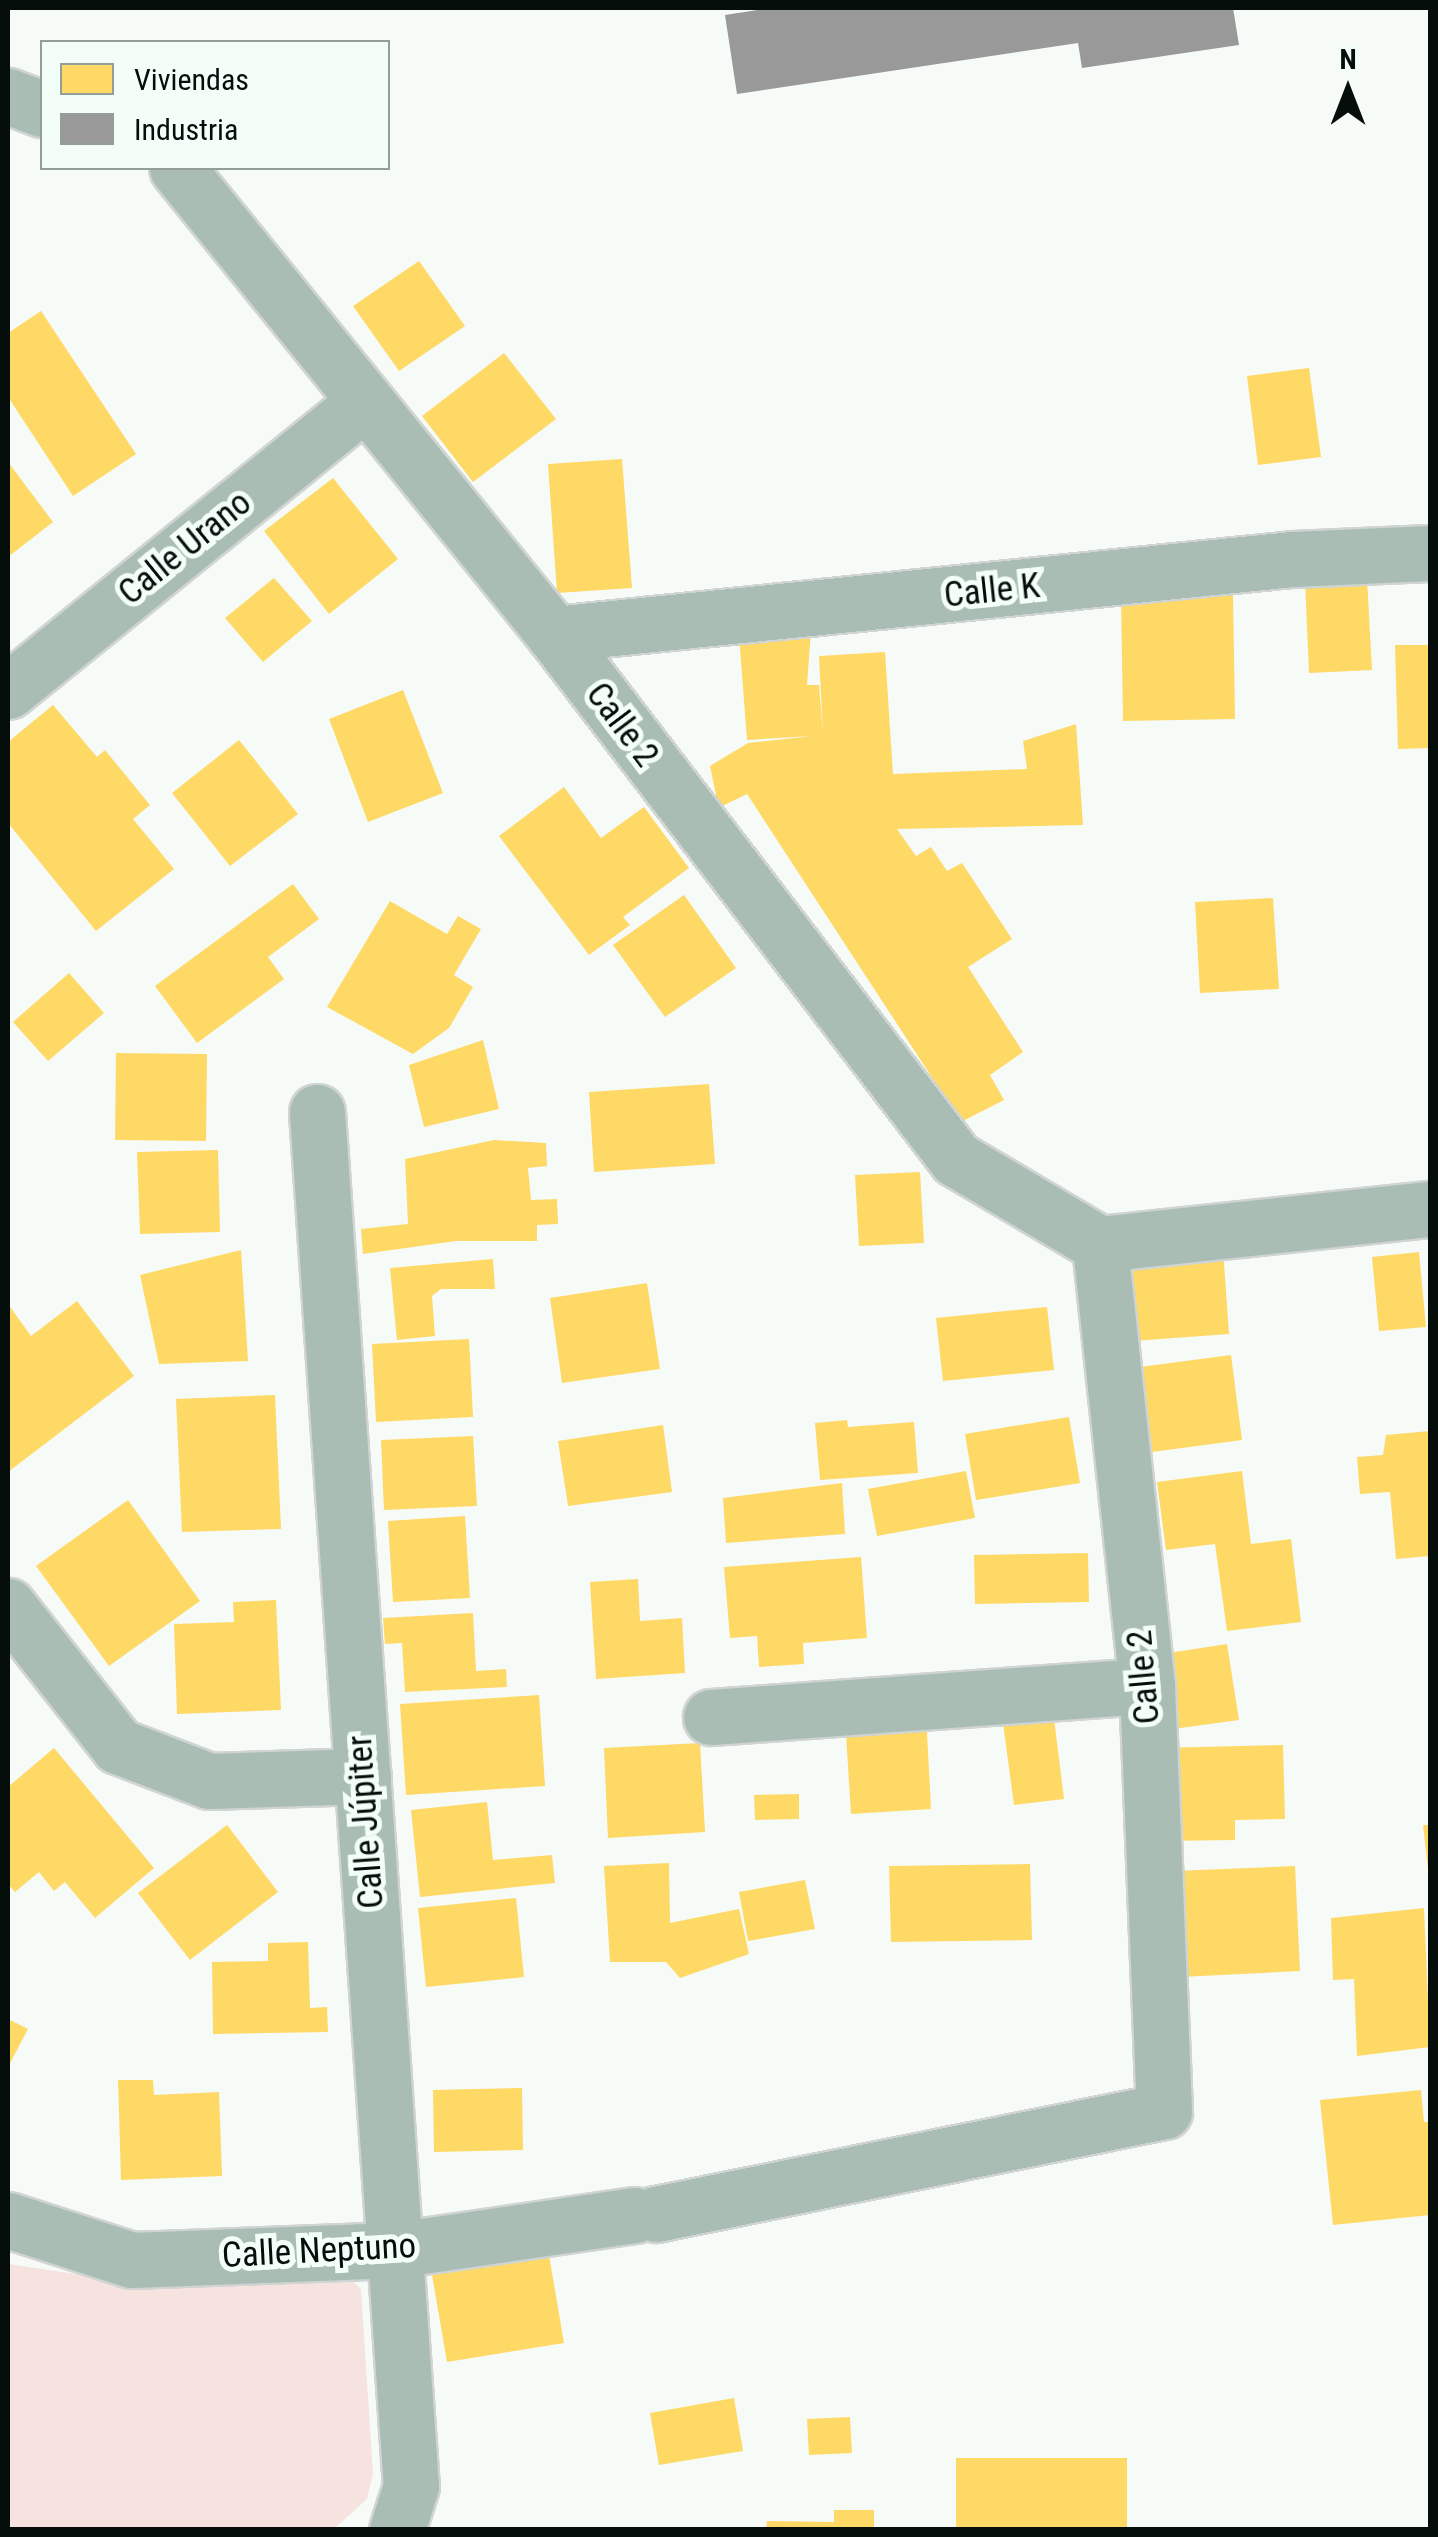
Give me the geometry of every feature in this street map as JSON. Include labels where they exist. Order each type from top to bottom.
[{"type":"street","points":[[8,96],[40,108]]},
{"type":"street","name":"Calle 2","points":[[179,170],[362,404],[554,634],[956,1159],[1100,1244],[1146,1686],[1164,2111]]},
{"type":"street","name":"Calle Urano","points":[[8,692],[362,404]]},
{"type":"street","name":"Calle K","points":[[554,634],[1292,559],[1430,553]]},
{"type":"street","name":"Calle Júpiter","points":[[317,1112],[411,2486],[396,2530]]},
{"type":"street","points":[[1100,1244],[1430,1208]]},
{"type":"street","points":[[8,1606],[118,1746],[209,1781],[363,1776]]},
{"type":"street","points":[[711,1717],[1146,1686]]},
{"type":"street","name":"Calle Neptuno","points":[[8,2220],[132,2260],[395,2250],[645,2214],[1164,2111]]},
{"type":"shaded area","points":[[8,2264],[90,2276],[339,2268],[361,2289],[373,2474],[367,2499],[334,2529],[8,2530]]},
{"type":"building: Viviendas","points":[[419,261],[465,326],[399,371],[353,306]]},
{"type":"building: Viviendas","points":[[41,311],[136,454],[73,496],[8,397],[8,333]]},
{"type":"building: Viviendas","points":[[504,353],[556,419],[473,482],[422,416]]},
{"type":"building: Viviendas","points":[[1309,368],[1321,457],[1258,465],[1247,376]]},
{"type":"building: Viviendas","points":[[622,459],[632,588],[557,593],[548,464]]},
{"type":"building: Viviendas","points":[[8,462],[53,522],[8,557]]},
{"type":"building: Viviendas","points":[[333,478],[398,559],[329,614],[264,531]]},
{"type":"building: Viviendas","points":[[274,578],[312,621],[263,662],[225,618]]},
{"type":"building: Viviendas","points":[[1367,578],[1372,670],[1309,673],[1305,581]]},
{"type":"building: Viviendas","points":[[1233,594],[1235,719],[1123,721],[1121,596]]},
{"type":"building: Viviendas","points":[[811,630],[807,685],[819,685],[823,735],[819,656],[885,652],[893,774],[1027,769],[1023,741],[1076,724],[1083,825],[897,829],[916,856],[931,847],[947,871],[962,863],[1012,939],[968,967],[1023,1052],[990,1075],[1004,1100],[961,1122],[747,794],[706,814],[716,795],[710,766],[748,743],[812,736],[747,740],[739,635]]},
{"type":"building: Viviendas","points":[[1395,645],[1430,645],[1430,748],[1398,749]]},
{"type":"building: Viviendas","points":[[403,690],[443,793],[368,822],[329,719]]},
{"type":"building: Viviendas","points":[[53,705],[97,757],[105,750],[150,805],[133,819],[174,869],[96,931],[8,823],[8,742]]},
{"type":"building: Viviendas","points":[[239,740],[298,814],[230,866],[172,793]]},
{"type":"building: Viviendas","points":[[564,787],[601,838],[644,807],[689,868],[623,917],[630,925],[589,955],[499,836]]},
{"type":"building: Viviendas","points":[[293,884],[319,919],[268,957],[284,979],[197,1043],[155,986]]},
{"type":"building: Viviendas","points":[[684,895],[736,968],[665,1017],[613,945]]},
{"type":"building: Viviendas","points":[[1273,898],[1279,989],[1200,993],[1195,902]]},
{"type":"building: Viviendas","points":[[390,901],[447,934],[458,916],[481,929],[454,975],[473,987],[449,1028],[413,1054],[327,1007]]},
{"type":"building: Viviendas","points":[[69,973],[104,1013],[48,1061],[13,1022]]},
{"type":"building: Viviendas","points":[[483,1040],[499,1109],[424,1127],[409,1065]]},
{"type":"building: Viviendas","points":[[116,1053],[207,1054],[206,1141],[115,1140]]},
{"type":"building: Viviendas","points":[[709,1084],[715,1164],[594,1172],[589,1092]]},
{"type":"building: Viviendas","points":[[494,1140],[546,1143],[547,1166],[528,1168],[531,1200],[557,1199],[558,1224],[537,1225],[537,1241],[456,1241],[363,1254],[361,1229],[408,1224],[405,1159]]},
{"type":"building: Viviendas","points":[[218,1150],[220,1232],[140,1234],[137,1152]]},
{"type":"building: Viviendas","points":[[920,1172],[924,1243],[859,1246],[855,1175]]},
{"type":"building: Viviendas","points":[[1223,1249],[1229,1334],[1133,1341],[1127,1256]]},
{"type":"building: Viviendas","points":[[241,1250],[248,1361],[159,1364],[140,1275]]},
{"type":"building: Viviendas","points":[[1419,1252],[1426,1327],[1379,1331],[1372,1257]]},
{"type":"building: Viviendas","points":[[493,1259],[495,1289],[441,1289],[432,1296],[435,1336],[397,1340],[390,1268]]},
{"type":"building: Viviendas","points":[[647,1283],[660,1369],[562,1383],[550,1298]]},
{"type":"building: Viviendas","points":[[77,1301],[134,1376],[8,1472],[8,1304],[31,1336]]},
{"type":"building: Viviendas","points":[[1047,1307],[1054,1370],[943,1381],[936,1318]]},
{"type":"building: Viviendas","points":[[469,1339],[473,1417],[376,1422],[372,1344]]},
{"type":"building: Viviendas","points":[[1231,1355],[1242,1440],[1152,1452],[1140,1367]]},
{"type":"building: Viviendas","points":[[275,1395],[281,1529],[182,1532],[176,1399]]},
{"type":"building: Viviendas","points":[[1069,1417],[1080,1483],[976,1500],[965,1434]]},
{"type":"building: Viviendas","points":[[847,1420],[848,1427],[914,1422],[918,1473],[820,1480],[815,1423]]},
{"type":"building: Viviendas","points":[[663,1425],[672,1492],[568,1506],[558,1441]]},
{"type":"building: Viviendas","points":[[1430,1431],[1430,1556],[1396,1559],[1390,1492],[1360,1494],[1357,1457],[1383,1455],[1386,1435]]},
{"type":"building: Viviendas","points":[[473,1436],[477,1506],[384,1510],[381,1440]]},
{"type":"building: Viviendas","points":[[966,1471],[975,1518],[877,1536],[868,1489]]},
{"type":"building: Viviendas","points":[[1242,1471],[1251,1544],[1291,1539],[1301,1622],[1227,1631],[1215,1544],[1166,1550],[1157,1482]]},
{"type":"building: Viviendas","points":[[842,1483],[845,1534],[726,1543],[723,1498]]},
{"type":"building: Viviendas","points":[[128,1500],[200,1601],[109,1666],[36,1566]]},
{"type":"building: Viviendas","points":[[465,1516],[470,1598],[393,1602],[388,1521]]},
{"type":"building: Viviendas","points":[[1088,1553],[1089,1602],[975,1604],[974,1555]]},
{"type":"building: Viviendas","points":[[861,1557],[867,1638],[803,1643],[804,1664],[759,1667],[757,1636],[730,1638],[724,1567]]},
{"type":"building: Viviendas","points":[[638,1579],[640,1621],[682,1618],[685,1673],[596,1679],[590,1582]]},
{"type":"building: Viviendas","points":[[276,1600],[281,1710],[177,1714],[174,1624],[234,1622],[233,1602]]},
{"type":"building: Viviendas","points":[[473,1613],[476,1671],[506,1669],[507,1687],[405,1692],[402,1643],[385,1644],[383,1618]]},
{"type":"building: Viviendas","points":[[1227,1644],[1239,1720],[1173,1729],[1162,1654]]},
{"type":"building: Viviendas","points":[[539,1695],[545,1786],[406,1795],[400,1704]]},
{"type":"building: Viviendas","points":[[1053,1710],[1064,1799],[1014,1805],[1002,1716]]},
{"type":"building: Viviendas","points":[[926,1713],[931,1809],[851,1814],[845,1718]]},
{"type":"building: Viviendas","points":[[700,1743],[705,1832],[608,1838],[604,1748]]},
{"type":"building: Viviendas","points":[[1283,1745],[1285,1819],[1235,1820],[1235,1840],[1161,1841],[1159,1748]]},
{"type":"building: Viviendas","points":[[54,1748],[154,1868],[95,1918],[65,1882],[54,1891],[39,1872],[15,1892],[8,1884],[8,1787]]},
{"type":"building: Viviendas","points":[[799,1794],[799,1819],[755,1820],[754,1795]]},
{"type":"building: Viviendas","points":[[487,1802],[493,1860],[552,1855],[555,1883],[420,1897],[411,1810]]},
{"type":"building: Viviendas","points":[[227,1825],[278,1892],[190,1960],[138,1893]]},
{"type":"building: Viviendas","points":[[1423,1825],[1430,1825],[1430,1869],[1428,1869]]},
{"type":"building: Viviendas","points":[[669,1863],[670,1923],[739,1909],[749,1954],[680,1978],[666,1962],[610,1962],[604,1866]]},
{"type":"building: Viviendas","points":[[1030,1864],[1032,1940],[891,1942],[889,1866]]},
{"type":"building: Viviendas","points":[[1295,1866],[1300,1971],[1180,1977],[1175,1871]]},
{"type":"building: Viviendas","points":[[805,1880],[815,1929],[748,1941],[739,1892]]},
{"type":"building: Viviendas","points":[[516,1898],[524,1977],[426,1987],[418,1908]]},
{"type":"building: Viviendas","points":[[1424,1908],[1430,2047],[1357,2056],[1354,1979],[1333,1980],[1331,1918]]},
{"type":"building: Viviendas","points":[[308,1942],[310,2008],[327,2007],[328,2032],[213,2034],[212,1962],[268,1961],[268,1943]]},
{"type":"building: Viviendas","points":[[8,2019],[28,2029],[8,2067]]},
{"type":"building: Viviendas","points":[[118,2080],[153,2080],[154,2095],[219,2092],[222,2176],[121,2180]]},
{"type":"building: Viviendas","points":[[522,2088],[523,2150],[434,2152],[433,2090]]},
{"type":"building: Viviendas","points":[[1421,2090],[1424,2122],[1430,2122],[1430,2215],[1333,2225],[1320,2100]]},
{"type":"building: Viviendas","points":[[549,2255],[564,2343],[447,2362],[432,2275]]},
{"type":"building: Viviendas","points":[[734,2398],[743,2451],[659,2465],[650,2413]]},
{"type":"building: Viviendas","points":[[850,2417],[852,2453],[809,2455],[807,2419]]},
{"type":"building: Viviendas","points":[[956,2458],[1127,2458],[1127,2530],[956,2530]]},
{"type":"building: Viviendas","points":[[834,2510],[874,2510],[874,2530],[766,2530],[767,2521],[834,2522]]},
{"type":"building: Industria","points":[[770,8],[1233,8],[1239,45],[1082,68],[1078,43],[737,94],[725,15]]}]
